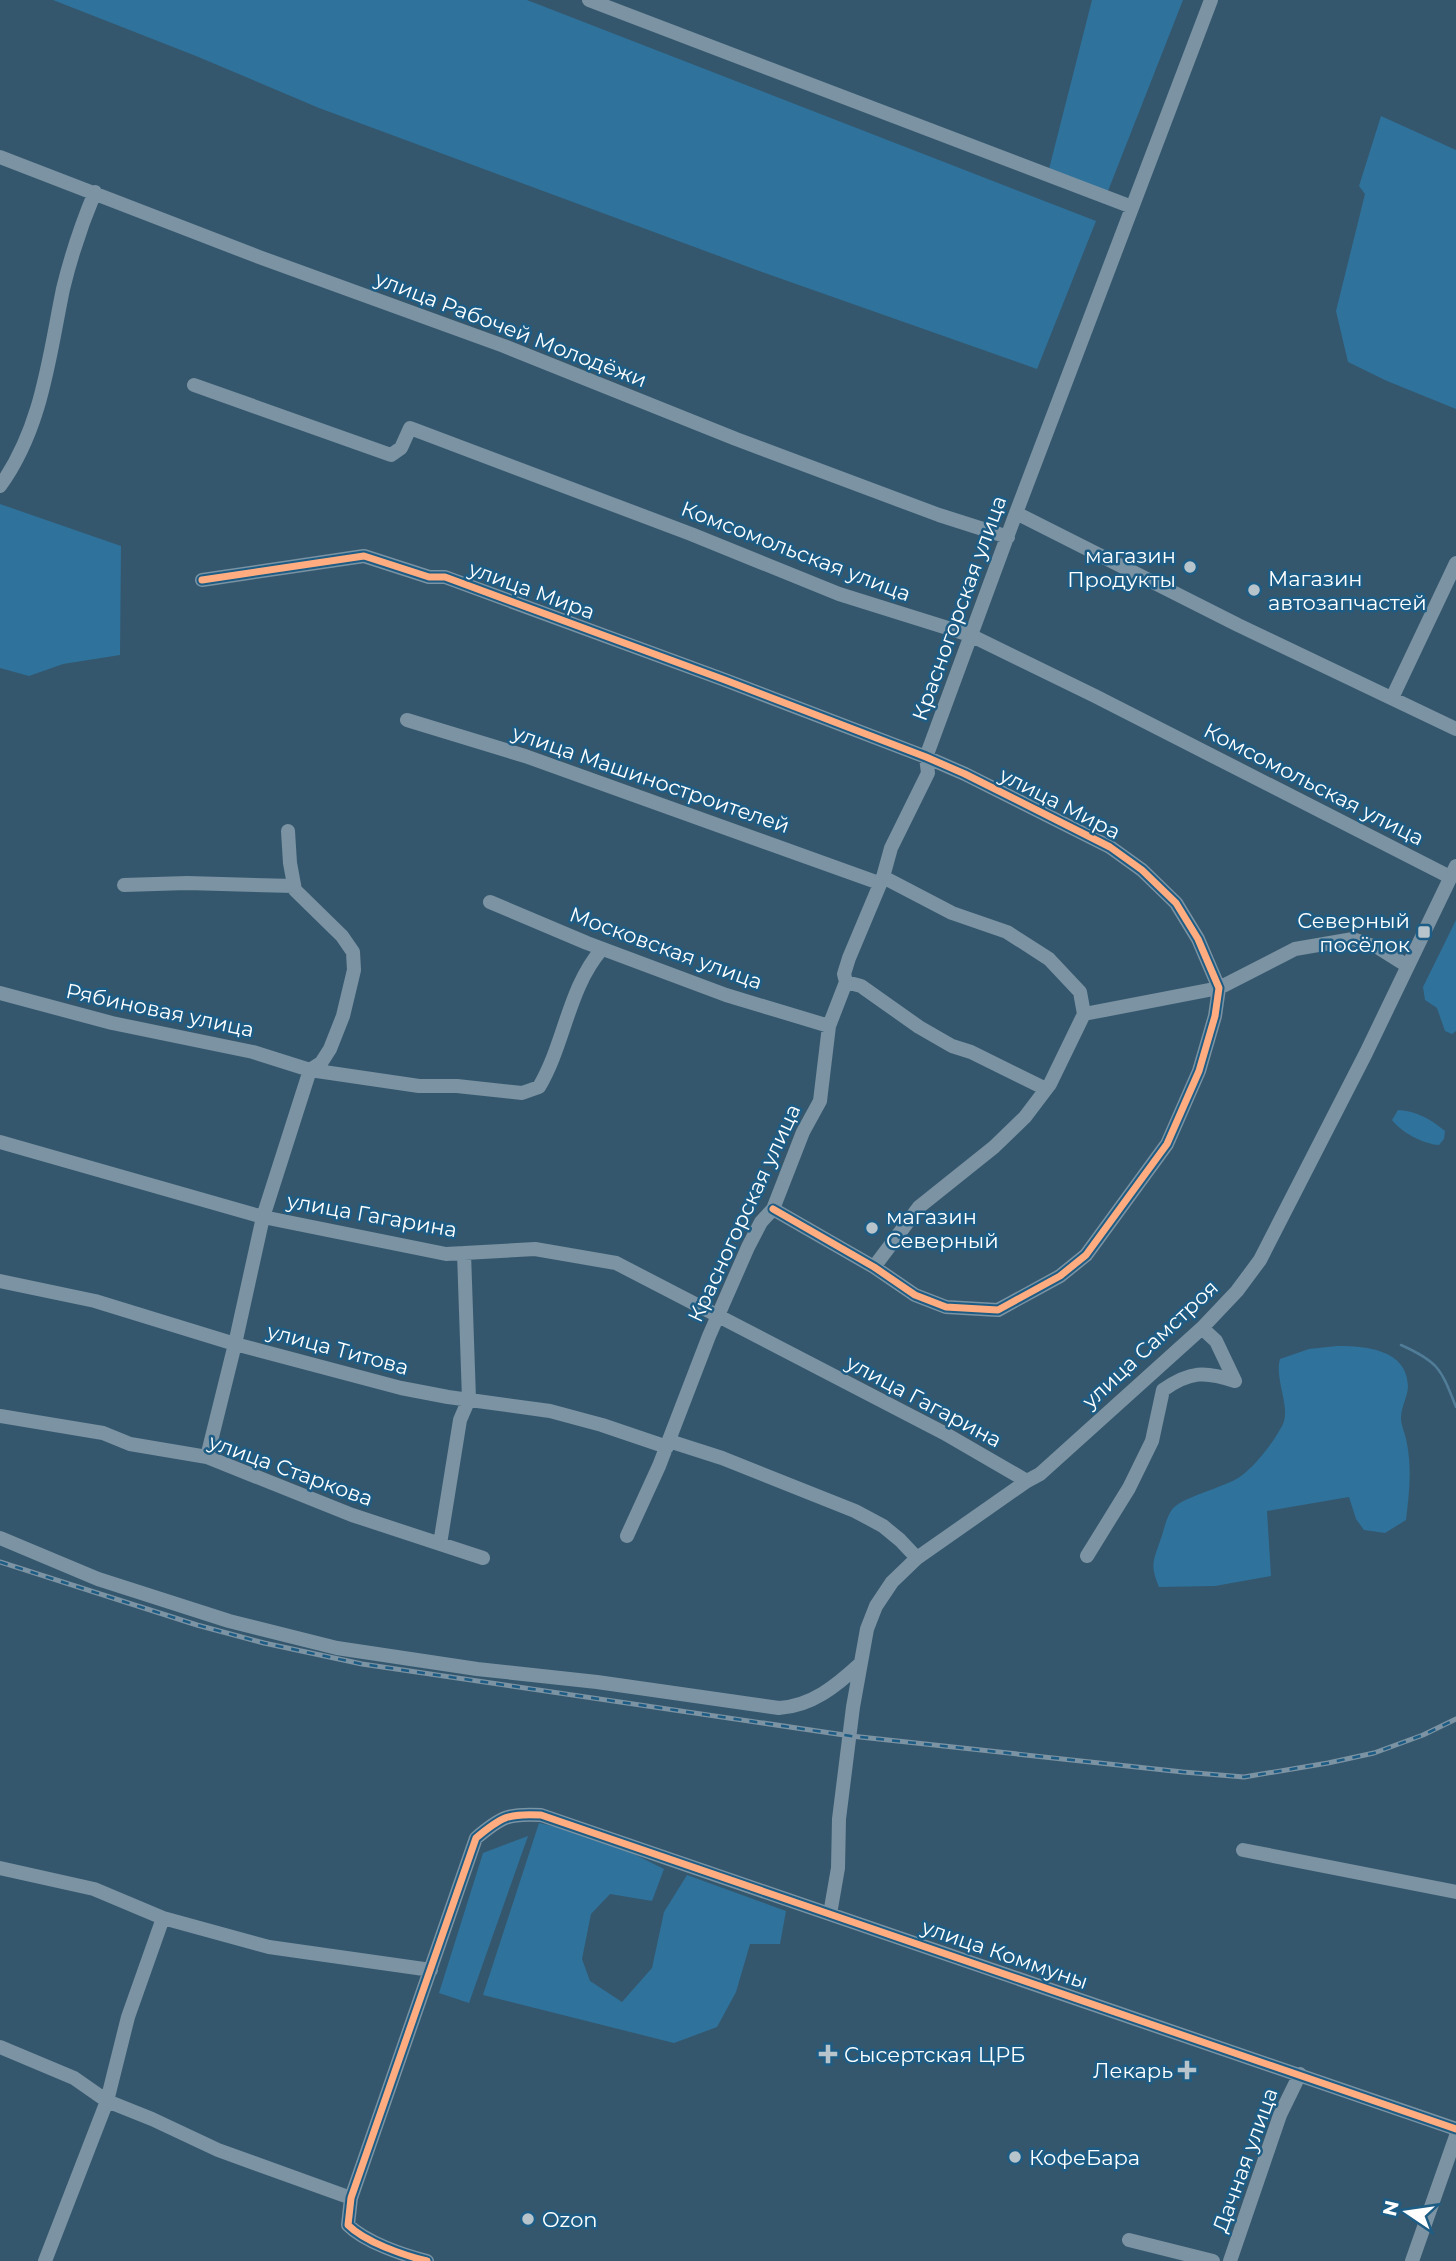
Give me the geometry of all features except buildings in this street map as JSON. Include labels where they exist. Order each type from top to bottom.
[{"type":"street","points":[[589,0],[1132,207]]},
{"type":"street","name":"Красногорская улица","points":[[627,1536],[668,1444],[718,1315],[748,1247],[761,1222],[773,1209],[803,1132],[820,1101],[829,1026],[846,982],[844,974],[849,958],[891,848],[928,774],[926,757],[970,635],[1211,0]]},
{"type":"street","name":"улица Рабочей Молодёжи","points":[[0,157],[259,257],[504,346],[736,439],[939,515],[1008,537]]},
{"type":"street","points":[[0,486],[14,467],[32,426],[50,362],[64,287],[81,226],[95,192]]},
{"type":"street","name":"Комсомольская улица","points":[[194,385],[391,455],[401,448],[410,428],[691,534],[839,594],[970,635],[1453,872]]},
{"type":"street","points":[[1016,513],[1238,625],[1456,729]]},
{"type":"street","name":"улица Мира","points":[[202,580],[364,556],[429,577],[445,577],[926,757],[1110,847],[1142,870],[1176,903],[1198,939],[1219,988]]},
{"type":"street","points":[[1392,698],[1456,563]]},
{"type":"street","name":"улица Машиностроителей","points":[[407,720],[537,760],[881,880],[952,913],[1007,932],[1049,959],[1080,992],[1084,1014]]},
{"type":"street","points":[[207,1457],[263,1217],[310,1070],[321,1063],[343,1016],[354,970],[353,952],[342,936],[295,890],[288,831]]},
{"type":"street","name":"улица Самстроя","points":[[830,1914],[838,1868],[839,1819],[860,1664],[867,1629],[876,1606],[892,1582],[917,1558],[1040,1474],[1202,1328],[1237,1291],[1260,1260],[1366,1053],[1453,872]]},
{"type":"street","points":[[124,885],[187,883],[294,886]]},
{"type":"street","name":"Московская улица","points":[[490,902],[603,949],[726,995],[829,1026]]},
{"type":"street","points":[[874,1267],[919,1207],[994,1147],[1025,1117],[1046,1089],[1084,1014],[1219,988],[1295,949],[1353,939],[1380,947],[1406,965]]},
{"type":"street","name":"Рябиновая улица","points":[[0,993],[112,1023],[253,1052],[310,1070],[419,1086],[457,1086],[522,1093],[539,1087],[548,1072],[581,980],[589,964],[603,949]]},
{"type":"street","points":[[846,982],[861,986],[919,1027],[952,1046],[971,1052],[1046,1089]]},
{"type":"street","points":[[773,1209],[874,1267],[915,1295],[946,1307],[998,1310],[1060,1276],[1086,1255],[1167,1144],[1199,1071],[1215,1016],[1219,988]]},
{"type":"street","name":"улица Гагарина","points":[[0,1142],[263,1217],[446,1254],[535,1249],[616,1263],[944,1433],[1027,1481]]},
{"type":"street","points":[[440,1544],[460,1420],[469,1399],[464,1253]]},
{"type":"street","name":"улица Титова","points":[[0,1281],[94,1301],[235,1344],[401,1388],[550,1410],[722,1458],[855,1511],[883,1526],[917,1558]]},
{"type":"street","points":[[1087,1556],[1129,1488],[1152,1441],[1163,1390],[1178,1380],[1203,1372],[1235,1381],[1216,1341],[1202,1328]]},
{"type":"street","name":"улица Старкова","points":[[0,1416],[103,1433],[130,1444],[207,1457],[352,1515],[483,1558]]},
{"type":"street","points":[[0,1538],[98,1579],[229,1621],[337,1648],[477,1669],[597,1682],[779,1708],[792,1707],[830,1691],[860,1664]]},
{"type":"street","name":"улица Коммуны","points":[[431,1970],[460,1877],[476,1838],[499,1819],[521,1814],[541,1815],[1456,2129]]},
{"type":"street","points":[[1242,1850],[1456,1892]]},
{"type":"street","points":[[0,1868],[94,1889],[163,1918],[269,1947],[431,1970],[351,2198],[348,2225],[365,2240],[419,2260]]},
{"type":"street","points":[[45,2261],[107,2101],[128,2017],[163,1918]]},
{"type":"street","points":[[0,2047],[74,2078],[107,2101],[218,2150],[351,2198]]},
{"type":"street","name":"Дачная улица","points":[[1230,2261],[1280,2115],[1300,2074]]},
{"type":"street","points":[[1412,2261],[1456,2136]]},
{"type":"street","points":[[1129,2240],[1213,2261]]},
{"type":"shaded area","points":[[53,0],[527,0],[1096,221],[1037,369],[762,272],[319,108]]},
{"type":"shaded area","points":[[1092,0],[1183,0],[1106,196],[1049,169]]},
{"type":"shaded area","points":[[1381,116],[1456,150],[1456,409],[1348,362],[1336,311],[1365,194],[1359,186]]},
{"type":"shaded area","points":[[0,504],[121,546],[120,655],[63,664],[29,676],[0,668]]},
{"type":"shaded area","points":[[1456,920],[1456,1031],[1452,1034],[1445,1031],[1437,1008],[1425,1000],[1423,987]]},
{"type":"shaded area","points":[[1398,1110],[1429,1119],[1445,1131],[1444,1139],[1439,1145],[1419,1140],[1407,1133],[1392,1120]]},
{"type":"shaded area","points":[[1337,1346],[1383,1352],[1400,1364],[1406,1374],[1408,1390],[1401,1418],[1409,1463],[1406,1520],[1385,1533],[1364,1530],[1356,1519],[1349,1497],[1267,1511],[1271,1576],[1215,1586],[1159,1587],[1154,1564],[1171,1511],[1183,1501],[1241,1476],[1264,1453],[1282,1426],[1285,1411],[1279,1376],[1280,1359],[1309,1349]]},
{"type":"shaded area","points":[[539,1823],[600,1837],[664,1869],[652,1901],[610,1894],[591,1914],[582,1959],[590,1981],[622,2002],[652,1968],[664,1912],[687,1875],[786,1911],[780,1944],[750,1944],[736,1992],[717,2027],[674,2043],[483,1995]]},
{"type":"shaded area","points":[[528,1836],[469,2003],[439,1993],[483,1853]]},
{"type":"waterway","points":[[1401,1345],[1424,1357],[1437,1368],[1456,1407]]},
{"type":"railway","points":[[0,1562],[197,1625],[264,1643],[362,1664],[851,1736],[1183,1772],[1244,1777],[1328,1763],[1374,1753],[1423,1735],[1456,1719]]},
{"type":"cycle path","points":[[202,580],[364,556],[429,577],[445,577],[725,680],[965,774],[1110,847],[1142,870],[1176,903],[1198,939],[1219,988],[1215,1016],[1199,1071],[1167,1144],[1086,1255],[1060,1276],[998,1310],[946,1307],[915,1295],[874,1267],[773,1209]]},
{"type":"cycle path","points":[[427,2261],[385,2247],[355,2231],[348,2225],[351,2198],[476,1838],[499,1821],[520,1815],[541,1815],[1456,2129]]},
{"type":"place","name":"магазин Продукты","points":[[1190,567]]},
{"type":"place","name":"Магазин автозапчастей","points":[[1254,590]]},
{"type":"place","name":"Северный посёлок","points":[[1424,932]]},
{"type":"place","name":"магазин Северный","points":[[872,1228]]},
{"type":"place","name":"Сысертская ЦРБ","points":[[828,2054]]},
{"type":"place","name":"Лекарь","points":[[1187,2070]]},
{"type":"place","name":"КофеБара","points":[[1015,2157]]},
{"type":"place","name":"Ozon","points":[[528,2219]]}]
